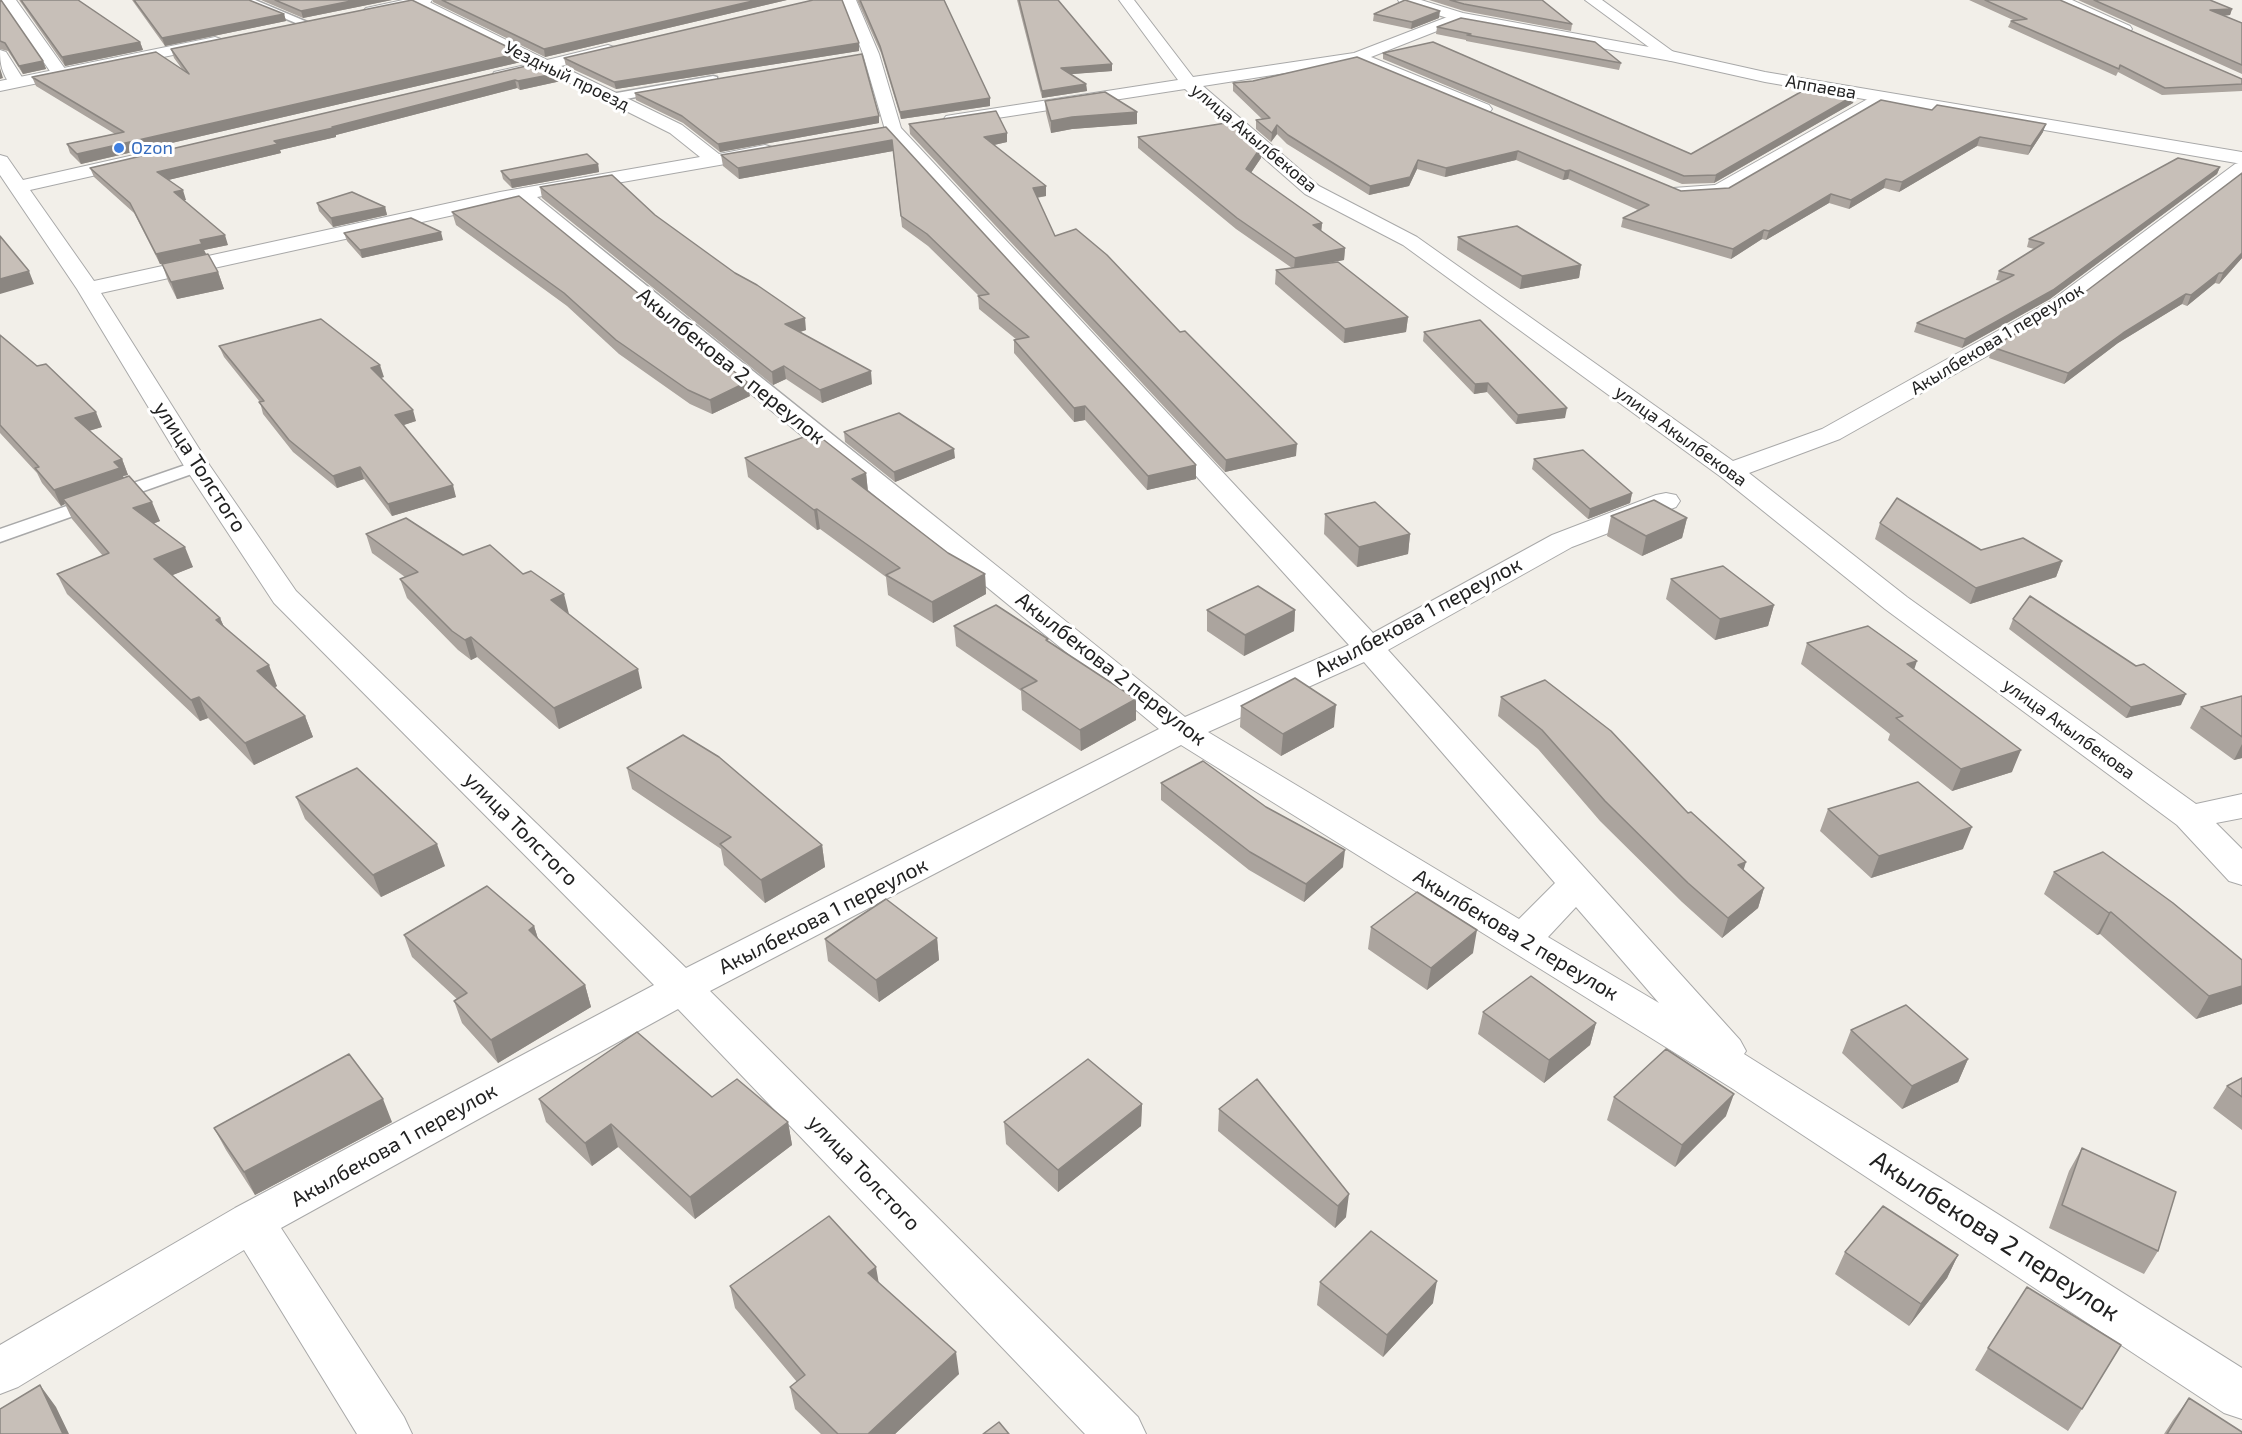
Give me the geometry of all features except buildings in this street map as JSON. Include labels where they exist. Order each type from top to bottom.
[{"type":"street","points":[[8,0],[60,74]]},
{"type":"street","name":"Акылбекова 2 переулок","points":[[849,0],[865,55],[892,130],[1369,648],[1748,1077]]},
{"type":"street","name":"улица Акылбекова","points":[[1126,0],[1189,83],[1312,190],[1410,241],[1730,471],[1896,603],[2190,817],[2242,872]]},
{"type":"street","name":"Аппаева","points":[[1404,0],[1460,17],[1671,56],[1765,77],[2242,158]]},
{"type":"street","points":[[1592,0],[1671,56]]},
{"type":"street","points":[[2060,0],[2135,34]]},
{"type":"street","points":[[351,15],[418,1]]},
{"type":"street","name":"Уездный проезд","points":[[418,1],[676,129],[715,160]]},
{"type":"street","points":[[937,122],[1358,57],[1460,17]]},
{"type":"street","points":[[273,31],[313,23]]},
{"type":"street","points":[[0,55],[8,84],[228,40]]},
{"type":"street","points":[[486,79],[624,46]]},
{"type":"street","points":[[1358,57],[1497,115]]},
{"type":"street","points":[[1669,187],[1679,192],[1719,191],[1880,97]]},
{"type":"street","points":[[88,289],[521,194],[786,148]]},
{"type":"street","points":[[10,174],[148,158]]},
{"type":"street","name":"Акылбекова 1 переулок","points":[[1730,471],[1832,434],[2059,306],[2242,168]]},
{"type":"street","name":"улица Толстого","points":[[10,174],[88,289],[197,466],[285,597],[682,988],[1120,1434]]},
{"type":"street","name":"Акылбекова 2 переулок","points":[[521,194],[752,385],[941,534],[1182,731],[1748,1077],[2242,1396]]},
{"type":"street","name":"Акылбекова 1 переулок","points":[[0,1371],[251,1222],[682,988],[1182,731],[1369,648],[1562,541],[1666,501]]},
{"type":"street","points":[[2190,817],[2242,806]]},
{"type":"street","points":[[1523,939],[1577,884]]},
{"type":"street","points":[[251,1222],[386,1434]]},
{"type":"lane","points":[[246,0],[313,23]]},
{"type":"lane","points":[[611,98],[726,77]]},
{"type":"lane","points":[[0,536],[197,466]]},
{"type":"place","name":"Ozon","points":[[119,148]]}]
